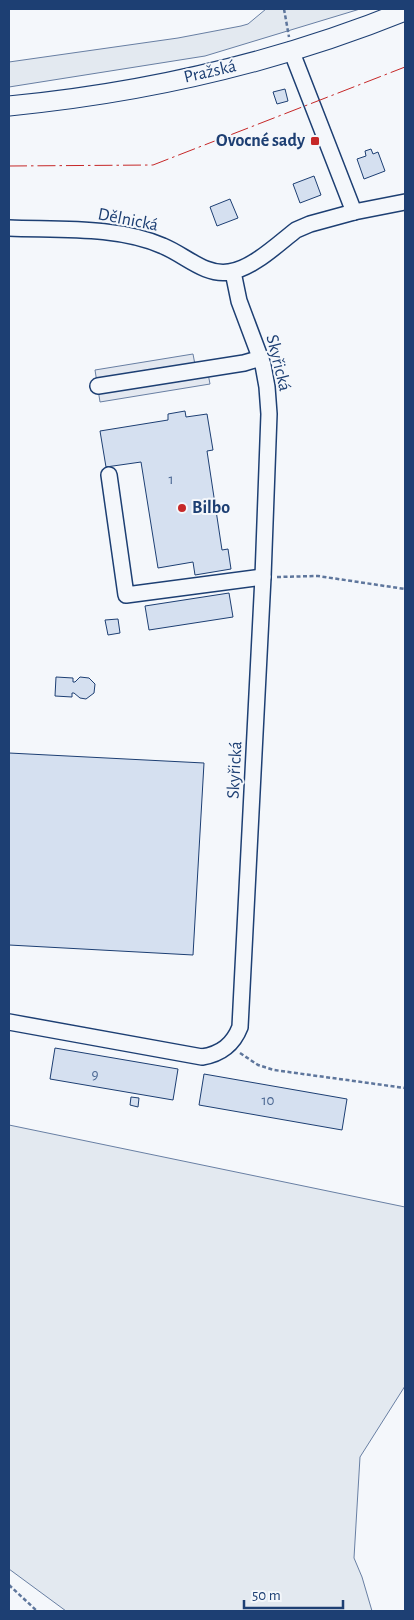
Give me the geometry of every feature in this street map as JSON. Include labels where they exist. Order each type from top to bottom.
[{"type":"main road","name":"Pražská","points":[[9,106],[58,101],[143,87],[230,68],[351,31],[405,11]]},
{"type":"street","points":[[291,50],[354,212]]},
{"type":"street","points":[[233,272],[250,265],[301,227],[354,212],[405,202]]},
{"type":"street","name":"Dělnická","points":[[9,228],[102,232],[130,236],[162,245],[211,271],[233,272]]},
{"type":"street","name":"Skyřická","points":[[229,1045],[237,1034],[242,1018],[269,414],[267,387],[261,358],[238,301],[233,272]]},
{"type":"street","points":[[98,386],[244,363],[261,358]]},
{"type":"street","points":[[109,475],[126,595],[263,577]]},
{"type":"street","points":[[9,1022],[188,1055],[210,1055],[229,1045]]},
{"type":"path","points":[[284,9],[291,50]]},
{"type":"path","points":[[263,577],[318,576],[405,589]]},
{"type":"path","points":[[229,1045],[251,1061],[274,1070],[405,1088]]},
{"type":"path","points":[[9,1585],[37,1611]]},
{"type":"shaded area","points":[[266,9],[360,9],[205,56],[9,87],[9,62],[178,38],[241,26],[248,24]]},
{"type":"shaded area","points":[[193,354],[196,370],[207,368],[210,384],[100,402],[95,370]]},
{"type":"shaded area","points":[[9,1125],[405,1207],[405,1386],[360,1457],[354,1558],[372,1611],[66,1611],[9,1569]]},
{"type":"building","points":[[285,89],[288,101],[277,104],[273,92]]},
{"type":"building","points":[[371,149],[373,154],[378,152],[385,171],[364,179],[357,159],[366,156],[365,151]]},
{"type":"building","points":[[314,176],[321,195],[300,203],[293,184]]},
{"type":"building","points":[[230,199],[238,218],[217,226],[210,207]]},
{"type":"building","name":"Bilbo","points":[[185,411],[186,417],[207,414],[213,450],[207,451],[222,550],[228,549],[231,569],[195,575],[193,562],[158,568],[141,462],[106,467],[100,431],[168,420],[168,414]]},
{"type":"building","points":[[229,593],[233,617],[149,630],[145,606]]},
{"type":"building","points":[[118,619],[120,633],[108,635],[105,620]]},
{"type":"building","points":[[56,677],[73,678],[73,682],[80,677],[89,678],[95,684],[94,693],[86,699],[80,698],[74,693],[72,693],[72,697],[55,696]]},
{"type":"building","points":[[9,753],[204,763],[193,955],[9,945]]},
{"type":"building","points":[[55,1048],[178,1069],[173,1100],[50,1079]]},
{"type":"building","points":[[204,1074],[347,1099],[342,1130],[199,1105]]},
{"type":"building","points":[[131,1097],[139,1098],[138,1107],[130,1105]]},
{"type":"power","points":[[9,166],[153,165],[405,67]]},
{"type":"place","name":"Ovocné sady","points":[[315,141]]},
{"type":"place","name":"Bilbo","points":[[182,508]]}]
